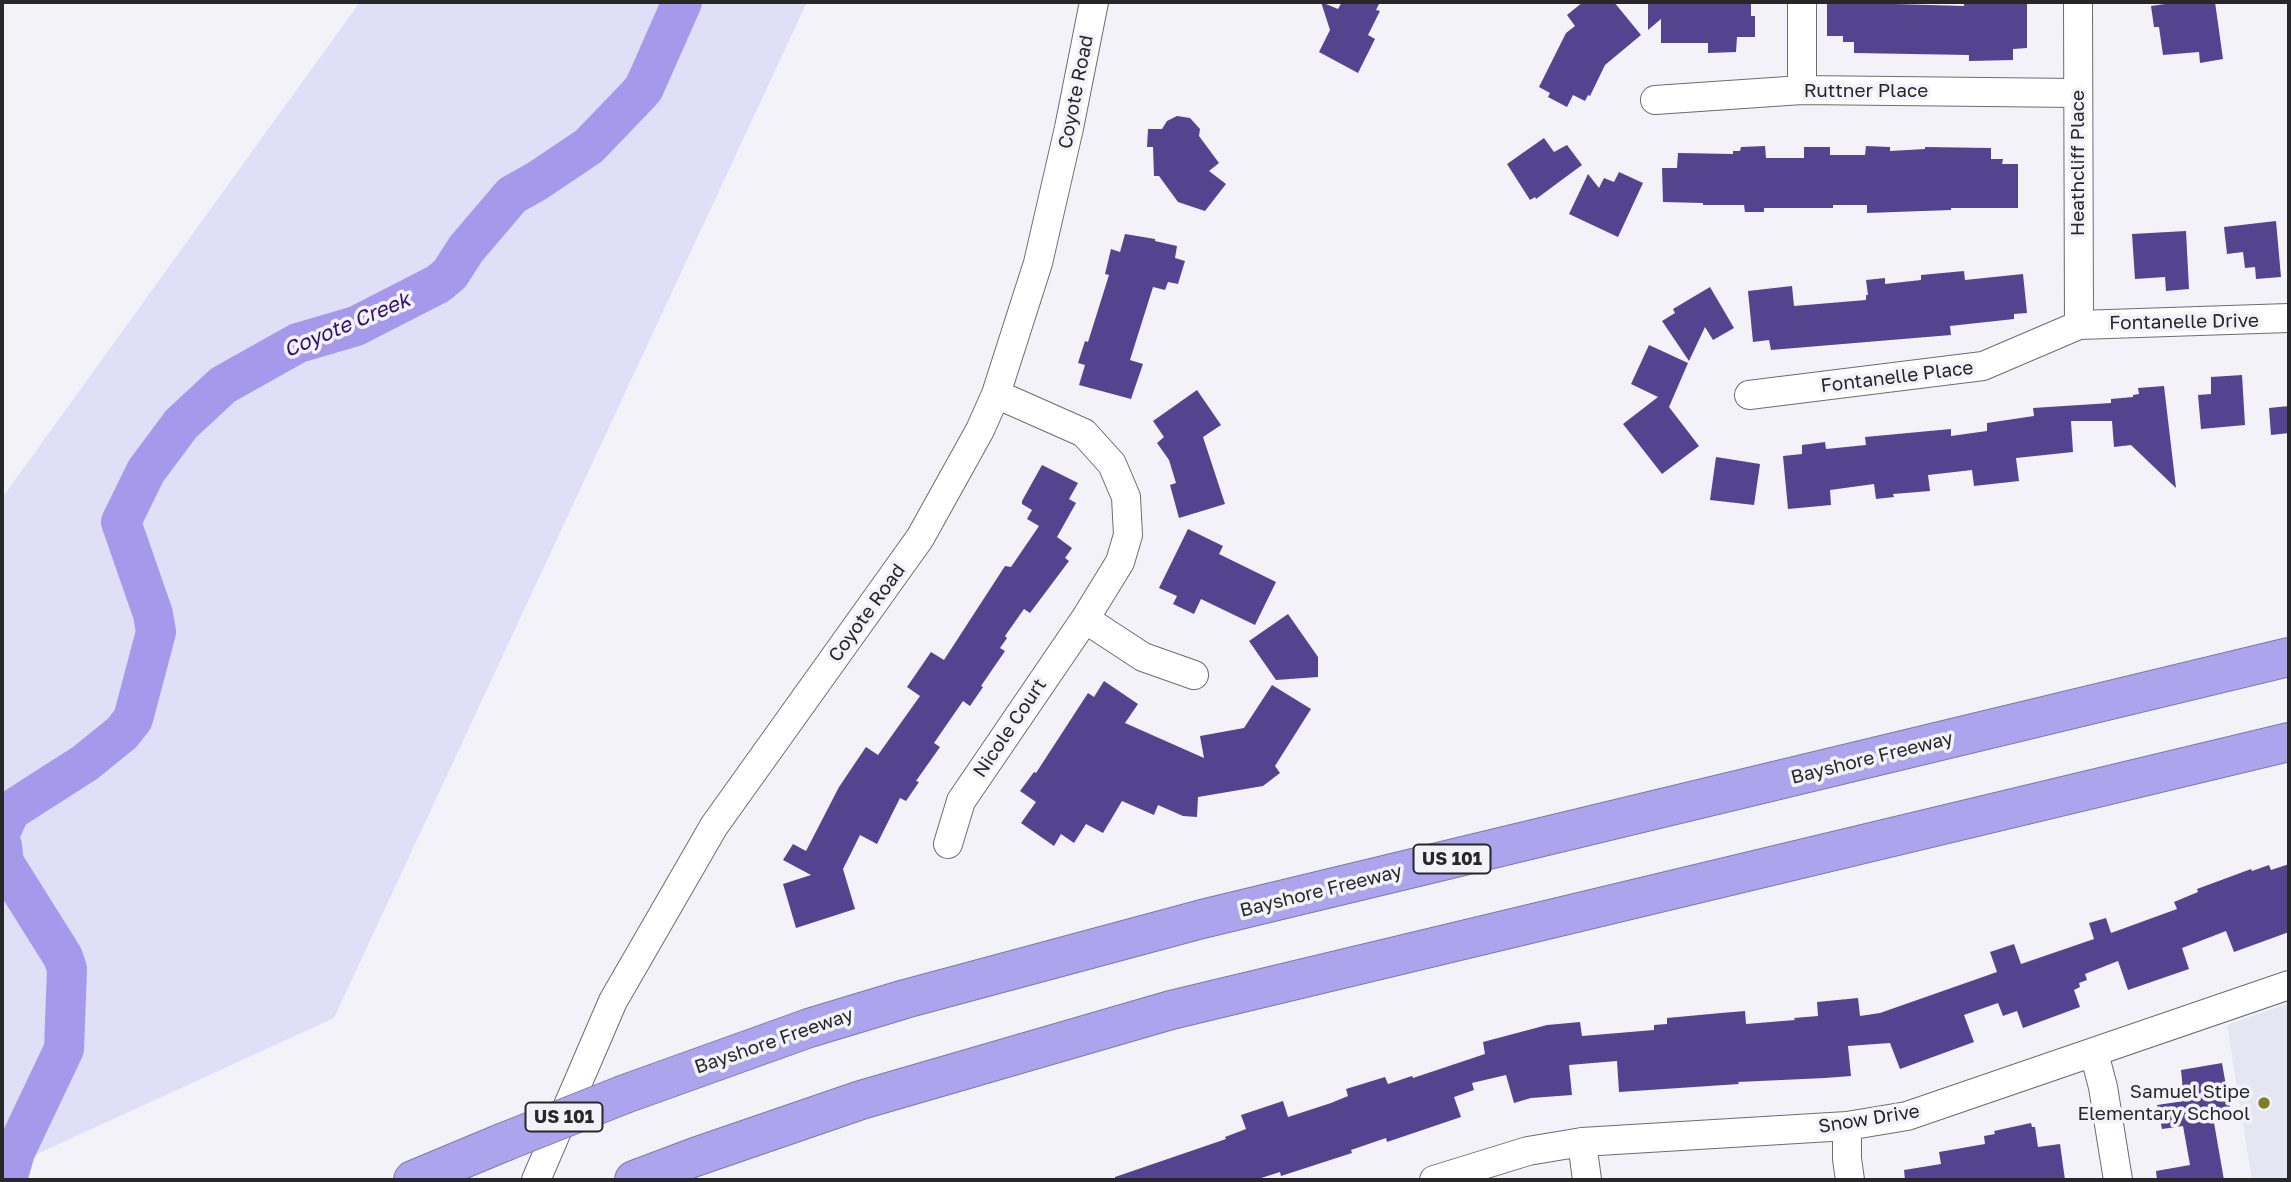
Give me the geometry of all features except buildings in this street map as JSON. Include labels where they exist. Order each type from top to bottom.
[{"type":"highway","name":"Bayshore Freeway","points":[[413,1180],[625,1094],[809,1028],[905,999],[1202,919],[2289,657]]},
{"type":"highway","points":[[634,1180],[861,1100],[1171,1010],[2289,742]]},
{"type":"street","name":"Coyote Road","points":[[536,1180],[613,1001],[714,826],[920,538],[980,430],[996,394],[1038,263],[1094,2]]},
{"type":"street","points":[[1802,2],[1802,90]]},
{"type":"street","name":"Heathcliff Place","points":[[2078,2],[2079,325]]},
{"type":"street","name":"Ruttner Place","points":[[1655,100],[1802,90],[2077,93]]},
{"type":"street","name":"Fontanelle Drive","points":[[2079,325],[2289,317]]},
{"type":"street","name":"Fontanelle Place","points":[[1749,395],[1983,366],[2079,325]]},
{"type":"street","name":"Nicole Court","points":[[948,844],[961,801],[1085,619],[1120,562],[1128,535],[1126,497],[1112,464],[1084,433],[996,394]]},
{"type":"street","points":[[1085,619],[1143,657],[1194,675]]},
{"type":"street","name":"Snow Drive","points":[[1434,1180],[1528,1151],[1581,1142],[1847,1126],[1907,1116],[2289,985]]},
{"type":"street","points":[[2094,1053],[2103,1087],[2118,1180]]},
{"type":"street","points":[[1847,1126],[1850,1180]]},
{"type":"street","points":[[1581,1142],[1587,1180]]},
{"type":"shaded area","points":[[360,2],[807,2],[334,1018],[2,1170],[2,498]]},
{"type":"shaded area","name":"Samuel Stipe Elementary School","points":[[2289,1003],[2289,1180],[2252,1180],[2227,1025]]},
{"type":"waterway","name":"Coyote Creek","points":[[2,829],[10,811],[85,763],[122,733],[133,719],[156,632],[153,614],[121,522],[146,471],[181,424],[223,385],[298,343],[356,326],[438,284],[450,274],[466,249],[512,195],[589,146],[644,88],[682,2]]},
{"type":"waterway","name":"Coyote Creek","points":[[2,846],[4,863],[63,957],[67,969],[64,1049],[15,1152],[7,1180]]},
{"type":"place","name":"Samuel Stipe Elementary School","points":[[2264,1103]]}]
